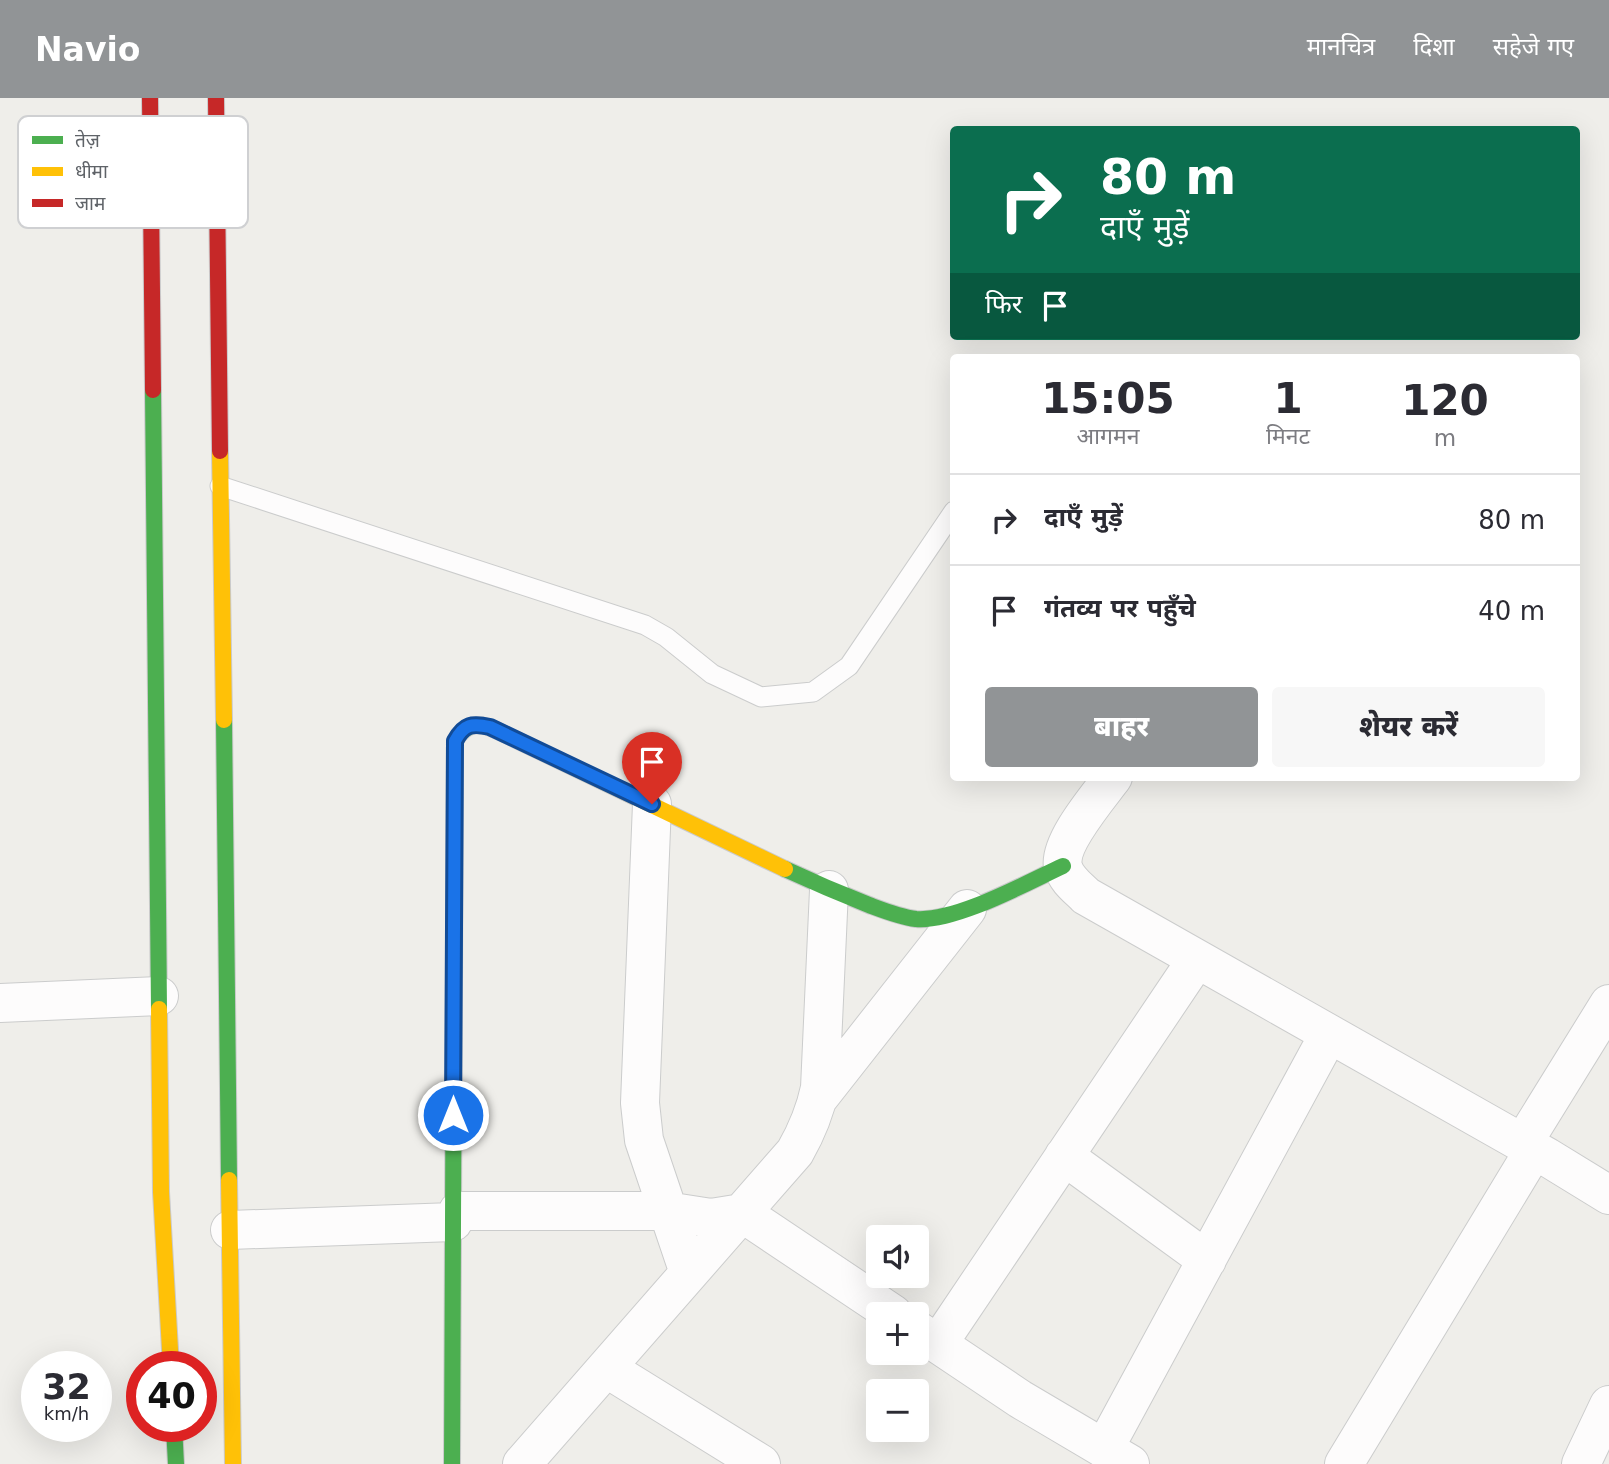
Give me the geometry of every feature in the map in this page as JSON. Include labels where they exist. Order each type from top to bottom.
[{"type":"main road","points":[[150,98],[150,116]]},
{"type":"main road","points":[[216,98],[216,116]]},
{"type":"main road","points":[[151,228],[161,1192],[170,1351]]},
{"type":"main road","points":[[217,228],[233,1464]]},
{"type":"main road","points":[[452,1464],[455,741],[460,731],[469,726],[490,727],[830,890],[895,915],[918,919],[967,909],[1063,866]]},
{"type":"main road","points":[[175,1442],[176,1464]]},
{"type":"street","points":[[1110,781],[1073,832],[1063,855],[1063,866],[1068,877],[1086,897],[1609,1195]]},
{"type":"street","points":[[652,804],[640,1103],[644,1140],[689,1273]]},
{"type":"street","points":[[522,1464],[795,1152],[810,1124],[820,1088],[830,890]]},
{"type":"street","points":[[817,1100],[967,909]]},
{"type":"street","points":[[929,1334],[1064,1156],[1197,959]]},
{"type":"street","points":[[0,1003],[159,996]]},
{"type":"street","points":[[1343,1464],[1609,1004]]},
{"type":"street","points":[[929,1338],[1020,1399],[1117,1456],[1207,1260],[1329,1034]]},
{"type":"street","points":[[1064,1156],[1207,1260]]},
{"type":"street","points":[[230,1230],[453,1222],[458,1211],[666,1211],[711,1218],[742,1213],[875,1302]]},
{"type":"street","points":[[606,1367],[761,1464]]},
{"type":"street","points":[[1581,1464],[1609,1405]]},
{"type":"lane","points":[[220,486],[645,625],[666,637],[712,674],[761,697],[813,692],[849,666],[950,517]]},
{"type":"traffic: fast","points":[[153,390],[159,1009]]},
{"type":"traffic: fast","points":[[224,720],[229,1180]]},
{"type":"traffic: fast","points":[[452,1464],[455,741],[466,729],[477,725],[504,734]]},
{"type":"traffic: fast","points":[[785,869],[869,905],[916,919],[932,918],[970,908],[1063,866]]},
{"type":"traffic: fast","points":[[175,1442],[176,1464]]},
{"type":"traffic: slow","points":[[220,451],[224,720]]},
{"type":"traffic: slow","points":[[504,734],[785,869]]},
{"type":"traffic: slow","points":[[159,1009],[161,1192],[170,1351]]},
{"type":"traffic: slow","points":[[229,1180],[233,1464]]},
{"type":"traffic: jam","points":[[150,98],[150,116]]},
{"type":"traffic: jam","points":[[216,98],[216,116]]},
{"type":"traffic: jam","points":[[151,228],[153,390]]},
{"type":"traffic: jam","points":[[217,228],[220,451]]},
{"type":"route","points":[[453,1115],[455,741],[460,731],[469,726],[490,727],[652,804]]}]
